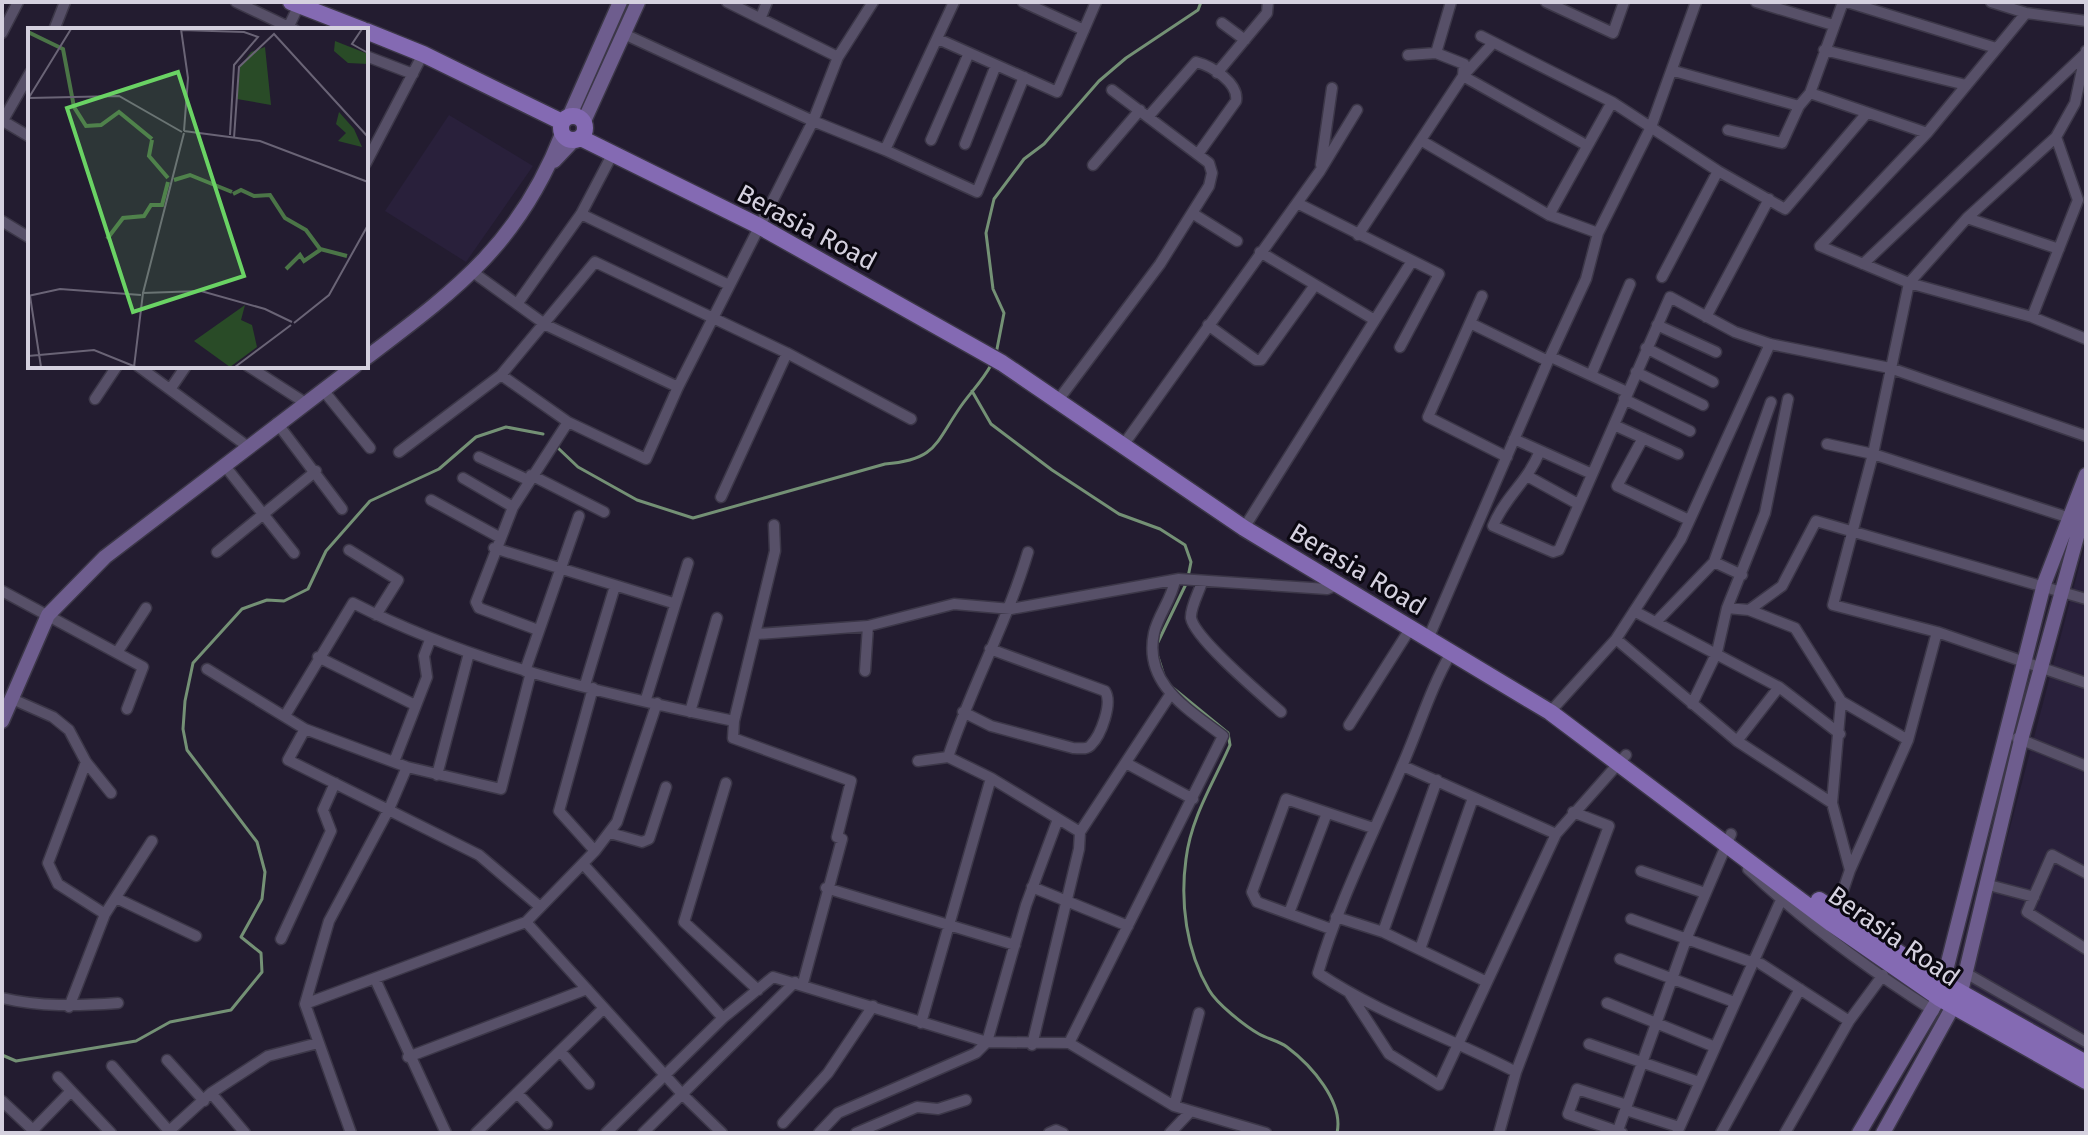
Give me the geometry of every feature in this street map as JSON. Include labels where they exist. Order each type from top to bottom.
[{"type":"main road","name":"Berasia Road","points":[[295,4],[356,28]]},
{"type":"main road","name":"Berasia Road","points":[[368,33],[423,54],[761,222],[974,340],[1062,394],[1337,585],[1410,629],[1430,635],[1451,653],[1553,708]]},
{"type":"main road","name":"Berasia Road","points":[[574,129],[612,155],[761,222]]},
{"type":"main road","name":"Berasia Road","points":[[1246,524],[1553,708],[1727,842],[1834,918],[1890,965],[1939,998],[1958,1000],[2086,1063]]},
{"type":"main road","name":"Berasia Road","points":[[1958,1000],[2086,1081]]},
{"type":"street","points":[[2,33],[18,2]]},
{"type":"street","points":[[58,28],[65,2]]},
{"type":"street","points":[[236,2],[288,28]]},
{"type":"street","points":[[574,129],[620,2]]},
{"type":"street","points":[[368,356],[474,273],[513,227],[574,129],[638,2]]},
{"type":"street","points":[[727,2],[838,57]]},
{"type":"street","points":[[761,17],[767,2]]},
{"type":"street","points":[[501,375],[568,422],[646,459],[678,387],[813,121],[838,57],[873,2]]},
{"type":"street","points":[[885,150],[954,2]]},
{"type":"street","points":[[1024,2],[1084,30]]},
{"type":"street","points":[[938,39],[1057,92],[1096,2]]},
{"type":"street","points":[[1217,73],[1267,13],[1268,2]]},
{"type":"street","points":[[1436,53],[1451,2]]},
{"type":"street","points":[[1546,2],[1613,33],[1624,2]]},
{"type":"street","points":[[1430,635],[1586,279],[1598,233],[1651,127],[1674,71],[1696,2]]},
{"type":"street","points":[[1756,2],[1833,25]]},
{"type":"street","points":[[1728,130],[1782,143],[1799,106],[1810,93],[1833,25],[1845,2],[1996,48]]},
{"type":"street","points":[[1991,2],[2026,13],[2086,21]]},
{"type":"street","points":[[290,28],[295,4]]},
{"type":"street","points":[[2026,13],[1927,133],[1820,246],[1909,283],[2032,317],[2086,339]]},
{"type":"street","points":[[1222,23],[1245,40]]},
{"type":"street","points":[[624,34],[977,192],[1024,77]]},
{"type":"street","points":[[1481,36],[1612,102],[1718,171],[1785,209],[1867,113]]},
{"type":"street","points":[[1358,235],[1463,76],[1493,43]]},
{"type":"street","points":[[1824,50],[1966,85]]},
{"type":"street","points":[[2086,52],[2075,103],[2056,137],[1967,218],[1909,283],[1873,454],[1833,605],[1937,632],[2086,683]]},
{"type":"street","points":[[1863,264],[2086,52]]},
{"type":"street","points":[[931,140],[969,53]]},
{"type":"street","points":[[1408,55],[1436,53],[1464,64],[1463,76]]},
{"type":"street","points":[[368,157],[423,54]]},
{"type":"street","points":[[368,57],[413,74]]},
{"type":"street","points":[[1093,165],[1196,62],[1232,84],[1237,93],[1236,101],[1198,154]]},
{"type":"street","points":[[965,144],[996,65]]},
{"type":"street","points":[[1674,71],[1799,106]]},
{"type":"street","points":[[28,76],[2,122],[28,136]]},
{"type":"street","points":[[1463,76],[1586,145]]},
{"type":"street","points":[[1320,171],[1332,88]]},
{"type":"street","points":[[1062,394],[1160,264],[1209,186],[1212,173],[1209,163],[1112,90]]},
{"type":"street","points":[[1810,93],[1927,133]]},
{"type":"street","points":[[1549,215],[1612,102]]},
{"type":"street","points":[[1127,440],[1320,171],[1357,110]]},
{"type":"street","points":[[2032,317],[2078,200],[2056,137]]},
{"type":"street","points":[[1422,141],[1549,215],[1598,233]]},
{"type":"street","points":[[517,304],[581,214],[612,155]]},
{"type":"street","points":[[1662,277],[1718,171]]},
{"type":"street","points":[[1706,317],[1769,199]]},
{"type":"street","points":[[1297,203],[1439,274],[1400,347]]},
{"type":"street","points":[[1192,213],[1237,241]]},
{"type":"street","points":[[581,214],[729,285]]},
{"type":"street","points":[[1967,218],[2059,249]]},
{"type":"street","points":[[2,221],[28,237]]},
{"type":"street","points":[[1260,252],[1373,319]]},
{"type":"street","points":[[1246,524],[1261,484],[1412,261]]},
{"type":"street","points":[[399,452],[501,375],[546,325],[595,262],[787,353],[911,419]]},
{"type":"street","points":[[474,273],[546,325],[678,387]]},
{"type":"street","points":[[1591,375],[1630,284]]},
{"type":"street","points":[[1208,325],[1256,360],[1261,360],[1315,285]]},
{"type":"street","points":[[1482,296],[1428,417],[1507,457]]},
{"type":"street","points":[[1480,521],[1553,552],[1559,550],[1670,297],[1706,317],[1770,344],[1890,368],[2086,436]]},
{"type":"street","points":[[1472,324],[1591,375],[1690,431]]},
{"type":"street","points":[[1657,325],[1716,352]]},
{"type":"street","points":[[1553,708],[1616,639],[1689,520],[1770,344]]},
{"type":"street","points":[[1646,348],[1713,382]]},
{"type":"street","points":[[721,497],[787,353]]},
{"type":"street","points":[[95,399],[116,368]]},
{"type":"street","points":[[141,368],[247,446]]},
{"type":"street","points":[[171,388],[185,368]]},
{"type":"street","points":[[251,368],[304,402]]},
{"type":"street","points":[[2,721],[48,615],[105,557],[352,368]]},
{"type":"street","points":[[1636,372],[1703,405]]},
{"type":"street","points":[[323,390],[370,448]]},
{"type":"street","points":[[1692,704],[1717,652],[1727,608],[1769,498],[1788,399]]},
{"type":"street","points":[[1657,621],[1714,562],[1771,402]]},
{"type":"street","points":[[538,630],[479,608],[476,602],[494,548],[513,507],[568,422]]},
{"type":"street","points":[[277,423],[342,509]]},
{"type":"street","points":[[1614,425],[1678,454]]},
{"type":"street","points":[[1643,438],[1617,486],[1689,520]]},
{"type":"street","points":[[1514,439],[1592,474]]},
{"type":"street","points":[[1827,444],[1873,454],[2078,520]]},
{"type":"street","points":[[1493,526],[1504,499],[1529,477],[1540,451]]},
{"type":"street","points":[[479,457],[604,512]]},
{"type":"street","points":[[225,466],[294,553]]},
{"type":"street","points":[[217,552],[316,471]]},
{"type":"street","points":[[1859,1133],[1939,998],[1991,826],[2021,740],[2078,520],[2086,475]]},
{"type":"street","points":[[1529,477],[1578,504]]},
{"type":"street","points":[[463,478],[513,507]]},
{"type":"street","points":[[431,500],[499,537]]},
{"type":"street","points":[[1883,1133],[1958,1000],[1985,884],[2004,733],[2044,584],[2086,504]]},
{"type":"street","points":[[207,669],[286,714],[305,729],[407,767],[501,789],[538,630],[579,516]]},
{"type":"street","points":[[1749,610],[1782,586],[1816,521],[2044,584],[2086,599]]},
{"type":"street","points":[[643,1133],[799,982],[842,839],[837,837],[851,781],[733,738],[734,721],[775,551],[774,525]]},
{"type":"street","points":[[494,548],[673,603]]},
{"type":"street","points":[[349,550],[398,580],[376,615]]},
{"type":"street","points":[[948,757],[963,712],[1011,609],[1028,552]]},
{"type":"street","points":[[1714,562],[1742,575]]},
{"type":"street","points":[[646,699],[673,603],[688,563]]},
{"type":"street","points":[[757,634],[868,626],[954,604],[1011,609],[1177,580],[1327,589],[1337,585]]},
{"type":"street","points":[[1069,1043],[1223,736],[1170,695],[1156,674],[1152,655],[1154,631],[1177,580]]},
{"type":"street","points":[[1199,582],[1192,612],[1193,622],[1213,652],[1281,712]]},
{"type":"street","points":[[595,851],[559,811],[615,586]]},
{"type":"street","points":[[2,591],[143,667],[127,709]]},
{"type":"street","points":[[286,714],[353,603],[430,640],[528,672],[734,721]]},
{"type":"street","points":[[118,651],[146,608]]},
{"type":"street","points":[[1727,608],[1749,610],[1795,628],[1841,701],[1908,740]]},
{"type":"street","points":[[1634,611],[1779,687],[1840,734]]},
{"type":"street","points":[[690,712],[717,618]]},
{"type":"street","points":[[865,671],[868,626]]},
{"type":"street","points":[[1349,725],[1410,629]]},
{"type":"street","points":[[1834,918],[1850,870],[1908,740],[1937,632]]},
{"type":"street","points":[[1616,639],[1737,741],[1832,803]]},
{"type":"street","points":[[394,762],[427,677],[424,656],[430,640]]},
{"type":"street","points":[[963,712],[991,726],[1073,748],[1086,748],[1093,744],[1108,706],[1105,691],[990,649]]},
{"type":"street","points":[[437,775],[469,653]]},
{"type":"street","points":[[1451,653],[1435,680],[1403,766],[1331,929],[1318,973],[1350,994],[1459,1042],[1516,1072]]},
{"type":"street","points":[[318,657],[415,705]]},
{"type":"street","points":[[1737,741],[1779,687]]},
{"type":"street","points":[[1032,1045],[1079,849],[1080,832],[1170,695]]},
{"type":"street","points":[[10,698],[53,717],[69,730],[86,762],[111,793]]},
{"type":"street","points":[[1841,701],[1832,803],[1850,870]]},
{"type":"street","points":[[305,1004],[526,922],[595,851],[617,822],[657,703]]},
{"type":"street","points":[[305,729],[288,760],[479,855],[539,906]]},
{"type":"street","points":[[2004,733],[2086,766]]},
{"type":"street","points":[[918,761],[948,757],[991,778],[1080,832]]},
{"type":"street","points":[[1350,994],[1389,1054],[1439,1085],[1556,834],[1622,759]]},
{"type":"street","points":[[86,762],[48,863],[58,884],[105,914]]},
{"type":"street","points":[[1126,763],[1193,799]]},
{"type":"street","points":[[1403,766],[1556,834]]},
{"type":"street","points":[[351,1133],[305,1004],[329,921],[389,809],[407,767]]},
{"type":"street","points":[[921,1023],[991,778]]},
{"type":"street","points":[[1383,932],[1437,780]]},
{"type":"street","points":[[281,939],[331,831],[323,810],[335,783]]},
{"type":"street","points":[[726,783],[684,922],[758,990]]},
{"type":"street","points":[[610,833],[642,842],[649,839],[666,787]]},
{"type":"street","points":[[1420,949],[1473,798]]},
{"type":"street","points":[[1331,929],[1257,902],[1252,892],[1286,799],[1373,828]]},
{"type":"street","points":[[1499,1133],[1516,1072],[1609,826],[1573,812]]},
{"type":"street","points":[[1289,913],[1327,813]]},
{"type":"street","points":[[819,1133],[838,1113],[976,1053],[987,1042],[1032,887],[1058,819]]},
{"type":"street","points":[[69,1007],[105,914],[118,899],[152,841]]},
{"type":"street","points":[[1781,900],[1756,963],[1734,1002],[1678,1130],[1626,1108],[1577,1089],[1568,1114],[1619,1133],[1626,1108],[1641,1064],[1687,937],[1727,842],[1781,900],[1890,965],[1849,1021],[1785,1133]]},
{"type":"street","points":[[2086,873],[2052,855],[2027,912],[2086,949]]},
{"type":"street","points":[[583,864],[723,1018]]},
{"type":"street","points":[[1641,871],[1705,893]]},
{"type":"street","points":[[1985,884],[2034,897]]},
{"type":"street","points":[[1032,887],[1128,926]]},
{"type":"street","points":[[826,888],[1015,945]]},
{"type":"street","points":[[118,899],[196,936]]},
{"type":"street","points":[[1336,917],[1383,932],[1487,982]]},
{"type":"street","points":[[1631,919],[1756,963],[1849,1021]]},
{"type":"street","points":[[526,922],[683,1095],[722,1133]]},
{"type":"street","points":[[1620,959],[1734,1002]]},
{"type":"street","points":[[1964,972],[2086,1042]]},
{"type":"street","points":[[606,1133],[723,1018],[773,977],[799,982],[987,1042],[1032,1045],[1069,1043],[1189,1113],[1266,1133]]},
{"type":"street","points":[[375,979],[408,1057],[446,1133]]},
{"type":"street","points":[[408,1057],[587,989]]},
{"type":"street","points":[[1721,1133],[1800,989]]},
{"type":"street","points":[[2,998],[32,1005],[41,1001],[69,1007],[118,1003]]},
{"type":"street","points":[[1607,1003],[1715,1047]]},
{"type":"street","points":[[783,1123],[828,1073],[873,1006]]},
{"type":"street","points":[[478,1133],[604,1008]]},
{"type":"street","points":[[1174,1106],[1199,1013]]},
{"type":"street","points":[[112,1066],[173,1131],[208,1097],[268,1056],[318,1043]]},
{"type":"street","points":[[1589,1044],[1699,1082]]},
{"type":"street","points":[[560,1051],[589,1084]]},
{"type":"street","points":[[167,1060],[245,1133]]},
{"type":"street","points":[[58,1077],[111,1133]]},
{"type":"street","points":[[2,1101],[34,1131],[71,1091]]},
{"type":"street","points":[[517,1093],[547,1124]]},
{"type":"street","points":[[856,1133],[917,1107],[938,1109],[966,1100]]},
{"type":"street","points":[[1170,1133],[1189,1113]]},
{"type":"street","points":[[1049,1133],[1056,1130],[1063,1133]]},
{"type":"shaded area","points":[[449,115],[533,166],[466,262],[385,211]]},
{"type":"shaded area","points":[[2086,541],[2086,1061],[1945,990],[1972,971]]},
{"type":"waterway","points":[[996,354],[1004,313],[993,289],[986,233],[994,199],[1024,159],[1044,144],[1099,81],[1126,58],[1198,10],[1201,2]]},
{"type":"waterway","points":[[558,448],[578,467],[637,500],[693,518],[925,454],[939,440],[991,365]]},
{"type":"waterway","points":[[972,391],[991,424],[1052,470],[1119,514],[1160,529],[1185,545],[1191,562],[1188,577]]},
{"type":"waterway","points":[[2,1055],[16,1061],[136,1041],[170,1022],[231,1010],[262,972],[261,953],[241,937],[262,899],[265,872],[257,842],[187,750],[183,729],[193,663],[242,609],[267,600],[284,601],[308,589],[326,551],[370,501],[439,469],[476,437],[506,427],[543,434]]},
{"type":"waterway","points":[[1158,642],[1186,584]]},
{"type":"waterway","points":[[1158,657],[1164,676]]},
{"type":"waterway","points":[[1173,688],[1228,733],[1230,745],[1198,814],[1186,859],[1185,909],[1195,959],[1209,990],[1225,1008],[1262,1036],[1287,1047],[1324,1085],[1336,1109],[1337,1133]]}]
